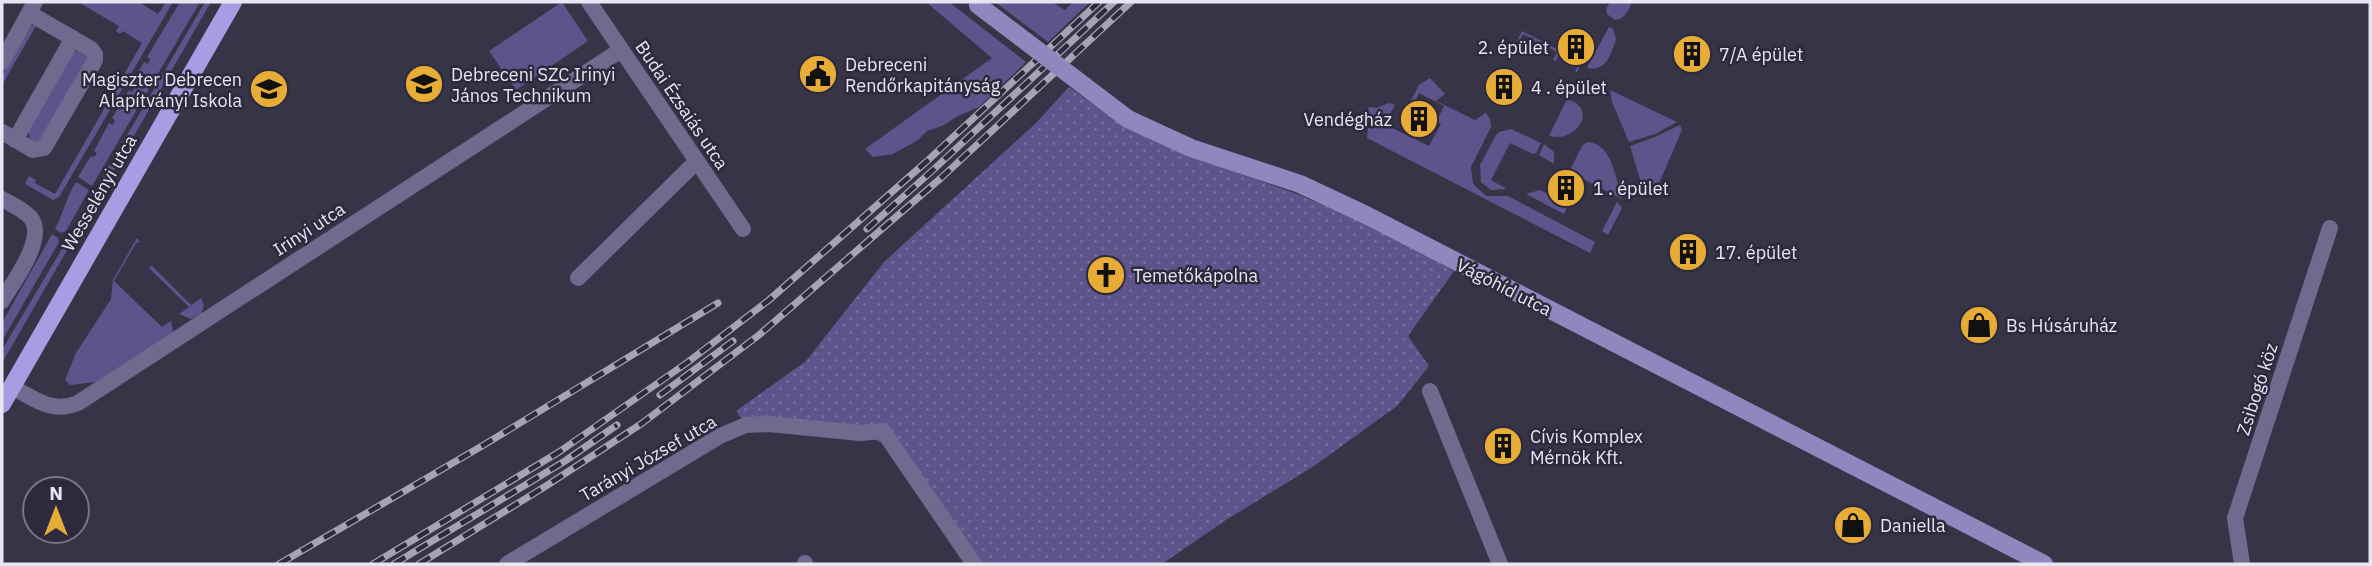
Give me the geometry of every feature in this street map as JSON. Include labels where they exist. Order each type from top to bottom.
[{"type":"main road","name":"Wesselényi utca","points":[[2,404],[233,2]]},
{"type":"main road","name":"Vágóhíd utca","points":[[976,3],[1128,118],[1191,148],[1300,184],[1366,215],[2044,564]]},
{"type":"street","name":"Budai Ézsaiás utca","points":[[589,2],[743,229]]},
{"type":"street","points":[[2,62],[32,7],[91,49],[95,58],[44,148],[34,150],[8,136],[73,38]]},
{"type":"street","name":"Irinyi utca","points":[[12,387],[55,408],[65,408],[78,403],[621,50]]},
{"type":"street","points":[[578,278],[697,160]]},
{"type":"street","points":[[2,199],[28,215],[33,221],[36,233],[32,248],[2,301]]},
{"type":"street","name":"Zsibogó köz","points":[[2242,564],[2235,518],[2330,228]]},
{"type":"street","points":[[1430,391],[1500,564]]},
{"type":"street","name":"Tarányi József utca","points":[[511,563],[535,557],[720,436],[746,425],[769,424],[860,433],[883,431],[974,564]]},
{"type":"shaded area","points":[[78,2],[139,2],[158,14],[166,2],[173,2],[59,197],[53,200],[25,184],[29,176],[36,180],[35,183],[55,194],[142,43],[123,31],[120,34],[116,31],[119,26]]},
{"type":"shaded area","points":[[180,2],[200,2],[92,186],[78,177],[91,156],[94,157],[97,153],[94,151],[109,123],[113,125],[115,120],[112,118],[129,90],[132,92],[135,87],[131,85],[144,62],[148,64],[150,59],[147,57]]},
{"type":"shaded area","points":[[205,2],[211,2],[105,186],[99,183]]},
{"type":"shaded area","points":[[562,2],[588,41],[516,90],[489,51]]},
{"type":"shaded area","points":[[926,2],[949,2],[1026,62],[979,107],[927,131],[918,140],[893,154],[873,157],[865,149],[992,58]]},
{"type":"shaded area","points":[[995,2],[1052,2],[1065,10],[1073,2],[1090,2],[1048,42]]},
{"type":"shaded area","points":[[1610,2],[1632,2],[1624,16],[1615,20],[1607,14],[1606,9]]},
{"type":"shaded area","points":[[37,24],[2,85],[2,75],[26,31]]},
{"type":"shaded area","points":[[1609,27],[1613,29],[1616,39],[1610,56],[1603,65],[1587,68]]},
{"type":"shaded area","points":[[1522,31],[1582,62],[1577,72],[1575,71],[1579,63],[1560,53],[1556,61],[1553,60],[1557,52],[1538,42],[1534,50],[1531,49],[1535,41],[1523,34],[1519,42],[1517,41]]},
{"type":"shaded area","points":[[80,49],[88,57],[39,143],[30,140],[28,130],[72,52]]},
{"type":"shaded area","points":[[1430,78],[1445,94],[1436,101],[1475,120],[1486,113],[1490,119],[1491,127],[1471,167],[1473,184],[1486,196],[1508,196],[1595,242],[1590,253],[1367,138],[1368,127],[1361,122],[1369,107],[1377,108],[1389,103],[1395,105],[1384,124],[1429,146],[1441,124],[1437,121],[1444,106],[1419,93],[1412,108],[1408,106],[1419,85]]},
{"type":"shaded area","points":[[1069,87],[1123,125],[1205,161],[1297,194],[1377,228],[1454,271],[1408,336],[1429,366],[1397,406],[1314,466],[1226,520],[1162,564],[973,564],[893,448],[860,433],[746,425],[736,411],[806,361],[884,262],[1036,123]]},
{"type":"shaded area","points":[[1610,90],[1677,122],[1655,134],[1629,142],[1612,102]]},
{"type":"shaded area","points":[[1567,99],[1577,103],[1582,110],[1580,124],[1568,134],[1549,136]]},
{"type":"shaded area","points":[[1680,125],[1682,130],[1657,188],[1645,196],[1630,146]]},
{"type":"shaded area","points":[[1511,129],[1541,143],[1533,154],[1510,143],[1491,180],[1507,189],[1491,190],[1481,182],[1480,165],[1496,135]]},
{"type":"shaded area","points":[[1587,142],[1602,148],[1612,163],[1622,199],[1569,172],[1582,146]]},
{"type":"shaded area","points":[[1544,144],[1554,152],[1554,164],[1539,155]]},
{"type":"shaded area","points":[[76,182],[89,190],[66,231],[61,233],[55,229]]},
{"type":"shaded area","points":[[1540,190],[1568,205],[1564,214],[1526,194]]},
{"type":"shaded area","points":[[92,198],[96,200],[2,363],[2,350]]},
{"type":"shaded area","points":[[1617,202],[1622,208],[1608,235],[1602,231]]},
{"type":"shaded area","points":[[52,234],[59,242],[2,341],[2,323]]},
{"type":"shaded area","points":[[137,238],[140,242],[136,243],[114,281],[162,327],[171,321],[173,332],[96,382],[70,385],[65,380],[76,353],[111,299],[113,280]]},
{"type":"shaded area","points":[[152,266],[191,305],[201,298],[204,305],[201,314],[191,319],[179,314],[189,307],[149,268]]},
{"type":"railway","points":[[373,564],[559,452],[688,362],[769,300],[926,162],[1099,2]]},
{"type":"railway","points":[[867,229],[1114,2]]},
{"type":"railway","points":[[419,564],[641,424],[759,335],[941,178],[1131,2]]},
{"type":"railway","points":[[279,564],[482,446],[718,303]]},
{"type":"railway","points":[[660,395],[733,341]]},
{"type":"railway","points":[[394,564],[565,461],[617,425]]},
{"type":"place","name":"2. épület","points":[[1576,47]]},
{"type":"place","name":"7/A épület","points":[[1692,54]]},
{"type":"place","name":"Debreceni Rendőrkapitányság","points":[[818,74]]},
{"type":"place","name":"Debreceni SZC Irinyi János Technikum","points":[[424,84]]},
{"type":"place","name":"4 . épület","points":[[1504,87]]},
{"type":"place","name":"Magiszter Debrecen Alapítványi Iskola","points":[[269,89]]},
{"type":"place","name":"Vendégház","points":[[1419,119]]},
{"type":"place","name":"1 . épület","points":[[1566,188]]},
{"type":"place","name":"17. épület","points":[[1688,252]]},
{"type":"place","name":"Temetőkápolna","points":[[1106,275]]},
{"type":"place","name":"Bs Húsáruház","points":[[1979,325]]},
{"type":"place","name":"Cívis Komplex Mérnök Kft.","points":[[1503,446]]},
{"type":"place","name":"Daniella","points":[[1853,525]]}]
